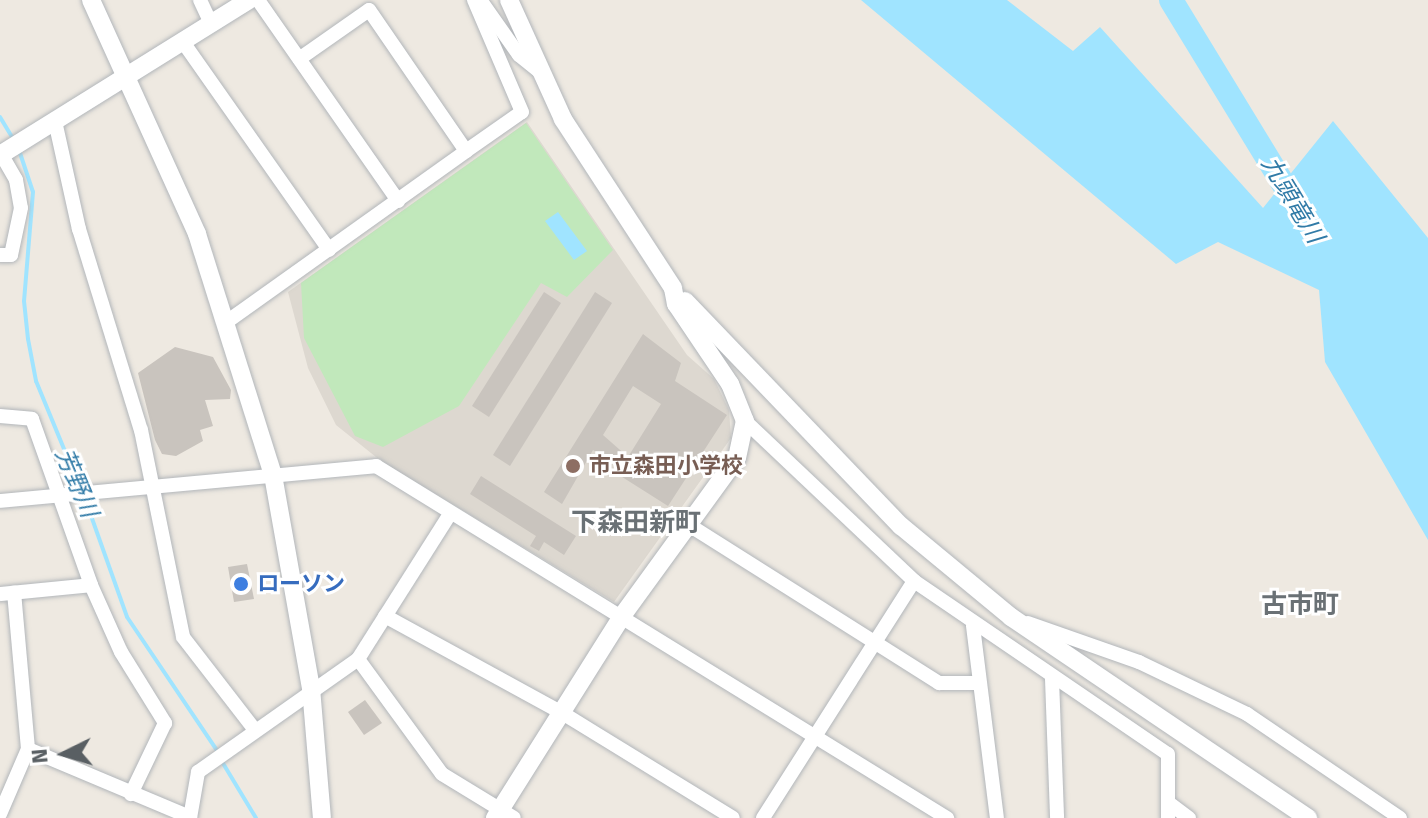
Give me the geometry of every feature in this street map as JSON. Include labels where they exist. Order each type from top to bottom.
[{"type":"street","points":[[91,0],[172,171],[228,321],[273,475],[311,688],[322,818]]},
{"type":"street","points":[[200,0],[211,24]]},
{"type":"street","points":[[0,255],[11,255],[21,208],[16,180],[3,153],[249,0]]},
{"type":"street","points":[[258,0],[398,201]]},
{"type":"street","points":[[228,321],[522,112],[474,0]]},
{"type":"street","points":[[480,0],[519,55],[542,74]]},
{"type":"street","points":[[509,0],[542,74],[590,166],[673,288],[901,526],[1011,617],[1308,818]]},
{"type":"street","points":[[299,59],[369,10],[466,151]]},
{"type":"street","points":[[183,42],[329,250]]},
{"type":"street","points":[[47,126],[154,485],[183,637],[254,729]]},
{"type":"street","points":[[673,288],[676,304],[730,384],[745,421],[914,581],[973,626],[1168,754],[1169,810],[1189,818]]},
{"type":"street","points":[[0,416],[32,419],[56,495],[91,585],[121,652],[165,723],[131,794]]},
{"type":"street","points":[[358,659],[442,774],[503,815],[622,616],[737,458],[745,421]]},
{"type":"street","points":[[0,501],[376,466],[947,818]]},
{"type":"street","points":[[28,749],[190,818],[198,772],[311,688],[358,659],[450,514]]},
{"type":"street","points":[[689,525],[939,683],[977,683]]},
{"type":"street","points":[[763,818],[812,734],[914,581]]},
{"type":"street","points":[[0,814],[28,749],[7,594],[91,585]]},
{"type":"street","points":[[385,616],[564,714],[733,818]]},
{"type":"street","points":[[1011,617],[1139,662],[1237,709],[1400,818]]},
{"type":"street","points":[[973,626],[977,683],[997,818]]},
{"type":"street","points":[[1052,679],[1057,818]]},
{"type":"shaded area","points":[[527,122],[687,355],[714,379],[729,410],[731,438],[614,602],[381,461],[336,425],[308,368],[288,292]]},
{"type":"green space","points":[[526,123],[613,250],[567,297],[541,283],[459,406],[383,447],[355,436],[304,338],[301,283]]},
{"type":"water","points":[[861,0],[1007,0],[1073,51],[1100,27],[1263,208],[1333,121],[1428,238],[1428,540],[1325,362],[1319,290],[1218,242],[1176,264]]},
{"type":"water","points":[[558,212],[587,251],[574,260],[545,221]]},
{"type":"building","points":[[544,292],[561,303],[489,417],[472,406]]},
{"type":"building","points":[[595,292],[612,303],[510,466],[493,455]]},
{"type":"building","points":[[643,334],[681,363],[675,381],[727,415],[668,506],[619,475],[623,469],[593,450],[562,504],[544,492]],"holes":[[[633,386],[661,404],[628,457],[603,435]]]},
{"type":"building","points":[[175,347],[213,357],[231,390],[230,399],[205,400],[213,426],[200,430],[203,441],[176,456],[162,454],[155,440],[138,373]]},
{"type":"building","points":[[481,476],[576,536],[564,555],[544,542],[539,551],[530,546],[536,536],[470,494]]},
{"type":"building","points":[[247,564],[254,599],[234,602],[228,567]]},
{"type":"building","points":[[365,700],[382,723],[364,735],[348,712]]},
{"type":"waterway","name":"九頭竜川","points":[[1171,0],[1299,210]]},
{"type":"waterway","name":"芳野川","points":[[0,117],[13,139]]},
{"type":"waterway","name":"芳野川","points":[[19,150],[33,192],[24,301],[28,339],[36,381],[80,488]]},
{"type":"waterway","name":"芳野川","points":[[84,496],[127,617],[218,752]]},
{"type":"waterway","name":"芳野川","points":[[221,760],[256,818]]},
{"type":"place","name":"市立森田小学校","points":[[573,466]]},
{"type":"place","name":"ローソン","points":[[241,584]]},
{"type":"district","name":"下森田新町","points":[[636,523]]},
{"type":"district","name":"古市町","points":[[1300,605]]}]
